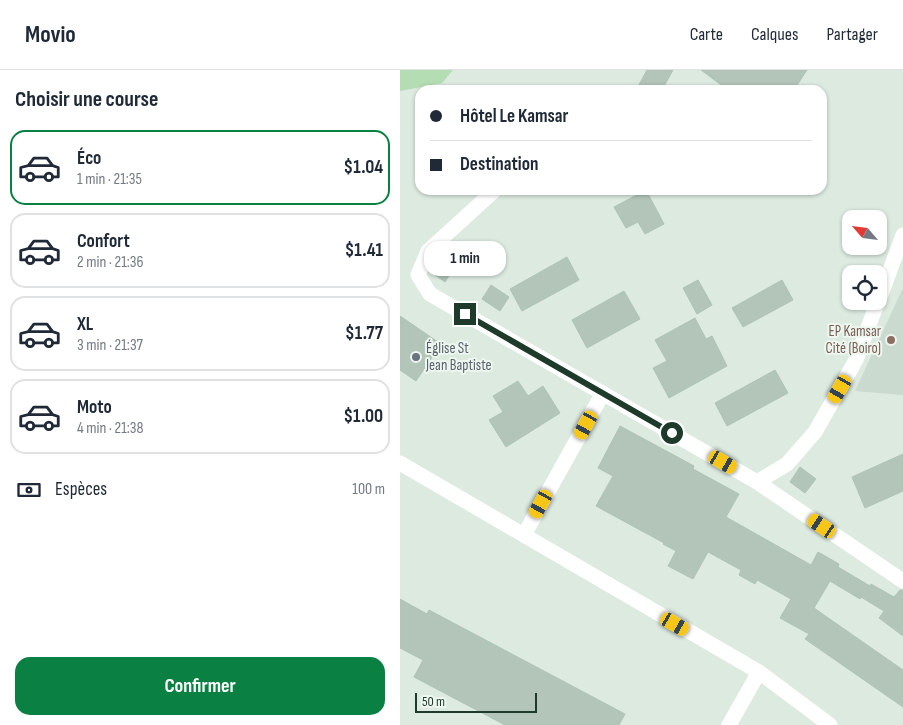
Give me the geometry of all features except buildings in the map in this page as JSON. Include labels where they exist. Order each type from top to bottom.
[{"type":"street","points":[[490,195],[428,251],[418,275],[430,294],[757,482],[903,581]]},
{"type":"street","points":[[887,277],[903,235]]},
{"type":"street","points":[[757,482],[787,464],[815,432],[856,360],[875,310]]},
{"type":"street","points":[[524,535],[603,393]]},
{"type":"street","points":[[400,463],[759,672],[830,725]]},
{"type":"street","points":[[729,725],[759,672]]},
{"type":"shaded area","name":"EP Kamsar Cité (Boiro)","points":[[903,288],[903,395],[855,391]]},
{"type":"green space","points":[[400,70],[453,70],[442,83],[415,85],[415,88],[400,91]]},
{"type":"place","name":"EP Kamsar Cité (Boiro)","points":[[891,340]]},
{"type":"place","name":"Église St Jean Baptiste","points":[[416,357]]},
{"type":"route","points":[[465,314],[672,433]]}]
